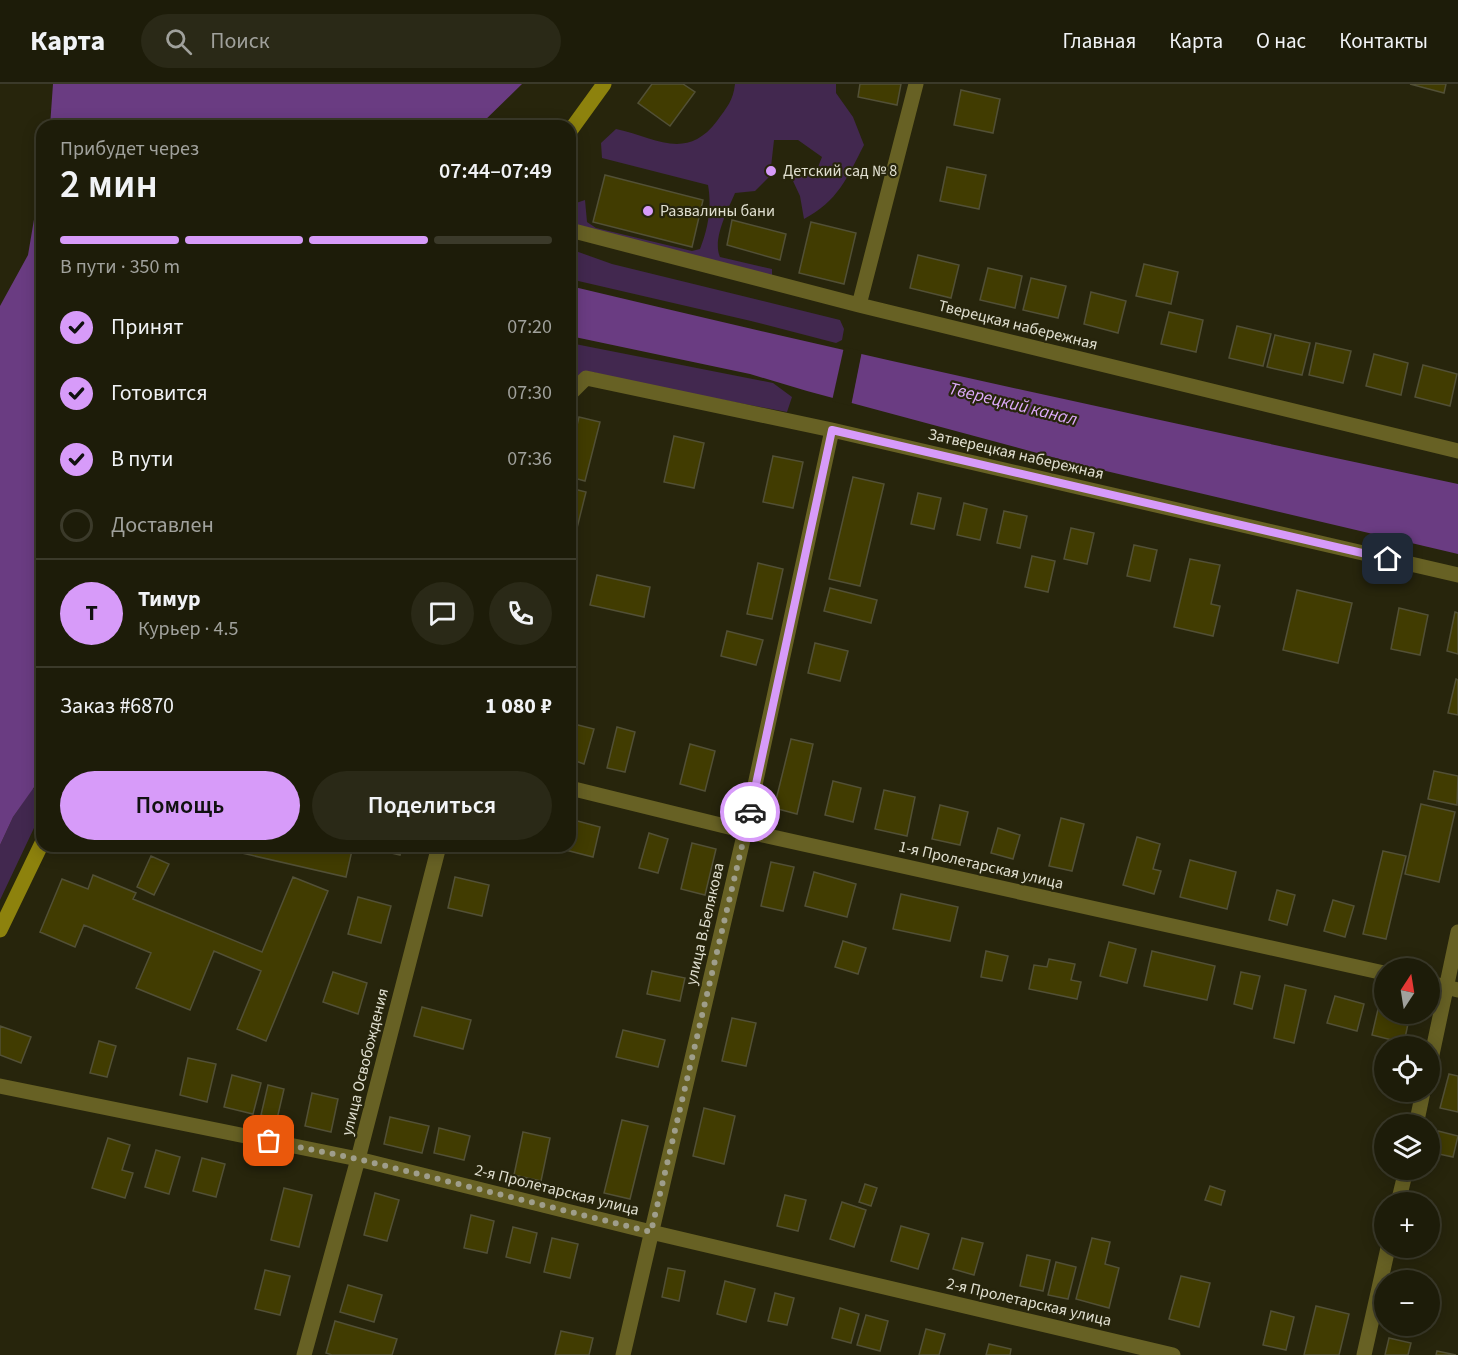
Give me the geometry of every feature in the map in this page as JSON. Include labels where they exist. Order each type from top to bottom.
[{"type":"main road","points":[[576,123],[604,84]]},
{"type":"main road","points":[[0,930],[38,852]]},
{"type":"street","points":[[859,305],[916,84]]},
{"type":"street","name":"Тверецкая набережная","points":[[576,233],[859,305],[1458,451]]},
{"type":"street","name":"Затверецкая набережная","points":[[576,388],[586,378],[832,430],[1458,575]]},
{"type":"street","name":"улица В.Белякова","points":[[623,1355],[746,831],[832,430]]},
{"type":"street","name":"1-я Пролетарская улица","points":[[576,789],[746,831],[1374,971]]},
{"type":"street","name":"улица Освобождения","points":[[304,1355],[358,1159],[437,852]]},
{"type":"street","points":[[1438,1036],[1452,989],[1458,932]]},
{"type":"street","name":"2-я Пролетарская улица","points":[[0,1086],[358,1159],[651,1232],[1173,1355]]},
{"type":"street","points":[[1364,1355],[1386,1258]]},
{"type":"shaded area","points":[[735,84],[836,84],[836,93],[853,117],[864,145],[840,188],[816,212],[804,219],[800,196],[793,181],[797,172],[818,167],[822,157],[798,140],[774,140],[770,176],[755,191],[735,193],[719,233],[720,257],[772,269],[772,277],[576,231],[576,203],[585,200],[587,222],[596,228],[692,251],[700,249],[710,202],[708,185],[602,158],[601,143],[616,129],[670,143],[682,144],[694,141],[717,121],[727,108]]},
{"type":"shaded area","points":[[576,251],[612,264],[840,320],[844,329],[842,340],[836,343],[576,280]]},
{"type":"shaded area","points":[[576,344],[773,383],[792,397],[787,412],[645,385],[592,372],[576,379]]},
{"type":"shaded area","points":[[33,788],[36,791],[36,824],[0,900],[0,845],[13,817]]},
{"type":"water","points":[[53,84],[522,84],[485,120],[50,120]]},
{"type":"water","points":[[36,208],[36,784],[13,817],[0,845],[0,306],[28,255]]},
{"type":"water","name":"Тверецкий канал","points":[[576,287],[1013,388],[1458,484],[1458,554],[1089,467],[750,374],[576,337]]},
{"type":"pier","points":[[844,347],[862,351],[851,406],[832,401]]},
{"type":"building","points":[[652,84],[683,84],[695,92],[670,126],[638,103]]},
{"type":"building","points":[[860,84],[901,84],[897,105],[858,97]]},
{"type":"building","points":[[1410,84],[1446,84],[1444,93]]},
{"type":"building","points":[[961,90],[1000,99],[993,133],[954,125]]},
{"type":"building","points":[[947,167],[986,175],[979,209],[940,201]]},
{"type":"building","name":"Развалины бани","points":[[605,175],[703,200],[692,247],[593,222]]},
{"type":"building","points":[[732,220],[786,234],[780,260],[727,245]]},
{"type":"building","points":[[811,222],[856,233],[844,284],[799,273]]},
{"type":"building","points":[[918,255],[959,265],[951,298],[910,288]]},
{"type":"building","points":[[1144,264],[1178,272],[1171,304],[1136,296]]},
{"type":"building","points":[[988,268],[1022,276],[1015,308],[980,300]]},
{"type":"building","points":[[1031,278],[1066,286],[1058,318],[1023,310]]},
{"type":"building","points":[[1091,292],[1126,301],[1118,333],[1084,324]]},
{"type":"building","points":[[1169,312],[1203,320],[1196,352],[1161,344]]},
{"type":"building","points":[[1237,326],[1271,334],[1263,366],[1229,358]]},
{"type":"building","points":[[1275,335],[1310,343],[1302,375],[1267,367]]},
{"type":"building","points":[[1316,343],[1351,351],[1343,383],[1309,375]]},
{"type":"building","points":[[1374,354],[1408,363],[1401,395],[1366,386]]},
{"type":"building","points":[[1423,365],[1457,374],[1450,406],[1415,397]]},
{"type":"building","points":[[579,417],[600,422],[585,481],[576,479],[576,429]]},
{"type":"building","points":[[674,436],[704,443],[694,488],[664,482]]},
{"type":"building","points":[[773,456],[803,462],[793,508],[763,502]]},
{"type":"building","points":[[853,477],[884,484],[860,586],[829,579]]},
{"type":"building","points":[[576,490],[586,492],[576,532]]},
{"type":"building","points":[[918,493],[941,498],[934,529],[911,524]]},
{"type":"building","points":[[964,503],[987,509],[980,540],[957,535]]},
{"type":"building","points":[[1004,511],[1027,516],[1020,548],[997,543]]},
{"type":"building","points":[[1071,528],[1094,533],[1087,564],[1064,559]]},
{"type":"building","points":[[1134,545],[1157,550],[1150,581],[1127,576]]},
{"type":"building","points":[[1032,556],[1055,561],[1048,592],[1025,587]]},
{"type":"building","points":[[1190,559],[1220,565],[1211,604],[1220,606],[1213,636],[1174,627]]},
{"type":"building","points":[[758,563],[783,569],[772,619],[747,614]]},
{"type":"building","points":[[597,575],[650,587],[644,617],[590,605]]},
{"type":"building","points":[[830,588],[877,600],[871,623],[824,611]]},
{"type":"building","points":[[1297,590],[1352,603],[1338,663],[1283,650]]},
{"type":"building","points":[[1399,608],[1428,615],[1420,655],[1391,649]]},
{"type":"building","points":[[1455,612],[1458,613],[1458,654],[1447,651]]},
{"type":"building","points":[[727,631],[763,640],[756,665],[721,656]]},
{"type":"building","points":[[815,643],[848,651],[840,681],[808,673]]},
{"type":"building","points":[[1456,679],[1458,680],[1458,715],[1448,713]]},
{"type":"building","points":[[576,724],[594,729],[584,764],[576,761]]},
{"type":"building","points":[[617,727],[635,732],[625,772],[607,768]]},
{"type":"building","points":[[791,739],[813,744],[797,814],[774,808]]},
{"type":"building","points":[[690,744],[715,751],[705,791],[680,784]]},
{"type":"building","points":[[1434,771],[1458,776],[1457,805],[1428,799]]},
{"type":"building","points":[[833,781],[861,788],[853,822],[825,815]]},
{"type":"building","points":[[884,790],[915,797],[907,836],[875,829]]},
{"type":"building","points":[[1421,804],[1455,812],[1439,882],[1405,874]]},
{"type":"building","points":[[940,805],[968,812],[960,845],[932,839]]},
{"type":"building","points":[[1061,818],[1084,824],[1072,871],[1049,866]]},
{"type":"building","points":[[576,821],[600,827],[593,857],[573,852],[576,852]]},
{"type":"building","points":[[998,828],[1020,835],[1013,859],[991,853]]},
{"type":"building","points":[[649,833],[668,839],[658,873],[639,868]]},
{"type":"building","points":[[1137,837],[1160,844],[1153,869],[1161,871],[1154,894],[1123,885]]},
{"type":"building","points":[[692,843],[716,849],[705,895],[681,889]]},
{"type":"building","points":[[1383,851],[1406,856],[1386,939],[1363,934]]},
{"type":"building","points":[[237,852],[352,852],[346,877]]},
{"type":"building","points":[[151,856],[169,864],[154,895],[137,887]]},
{"type":"building","points":[[1190,860],[1236,872],[1227,909],[1180,897]]},
{"type":"building","points":[[771,862],[794,867],[783,911],[761,906]]},
{"type":"building","points":[[814,872],[856,884],[847,917],[805,906]]},
{"type":"building","points":[[93,875],[136,893],[133,899],[262,952],[293,877],[328,891],[266,1041],[237,1029],[261,971],[214,951],[190,1010],[136,988],[151,953],[84,925],[75,947],[40,932],[62,879],[88,889]]},
{"type":"building","points":[[455,877],[489,885],[482,916],[448,908]]},
{"type":"building","points":[[1277,890],[1295,895],[1287,925],[1269,920]]},
{"type":"building","points":[[901,894],[958,907],[950,941],[893,929]]},
{"type":"building","points":[[358,897],[391,906],[381,943],[348,934]]},
{"type":"building","points":[[1333,900],[1354,906],[1345,937],[1324,931]]},
{"type":"building","points":[[843,941],[866,948],[858,974],[835,967]]},
{"type":"building","points":[[1109,942],[1136,949],[1127,983],[1100,976]]},
{"type":"building","points":[[986,951],[1008,956],[1002,981],[981,977]]},
{"type":"building","points":[[1152,951],[1215,966],[1207,1000],[1144,986]]},
{"type":"building","points":[[1049,959],[1075,964],[1071,980],[1081,982],[1077,999],[1029,989],[1034,965],[1047,967]]},
{"type":"building","points":[[652,971],[685,978],[680,1001],[647,994]]},
{"type":"building","points":[[333,972],[367,983],[358,1014],[323,1002]]},
{"type":"building","points":[[1241,972],[1260,976],[1252,1009],[1234,1004]]},
{"type":"building","points":[[1285,985],[1306,990],[1294,1043],[1274,1038]]},
{"type":"building","points":[[1335,996],[1364,1004],[1357,1031],[1327,1023]]},
{"type":"building","points":[[422,1007],[471,1020],[463,1049],[414,1036]]},
{"type":"building","points":[[732,1018],[756,1023],[746,1066],[722,1061]]},
{"type":"building","points":[[1375,1024],[1408,1024],[1405,1036],[1372,1035]]},
{"type":"building","points":[[0,1026],[31,1037],[21,1063],[0,1055]]},
{"type":"building","points":[[623,1030],[665,1040],[658,1067],[616,1057]]},
{"type":"building","points":[[99,1041],[116,1046],[107,1077],[90,1073]]},
{"type":"building","points":[[188,1058],[216,1064],[207,1102],[180,1095]]},
{"type":"building","points":[[1449,1074],[1458,1076],[1458,1112],[1440,1108]]},
{"type":"building","points":[[232,1075],[261,1083],[253,1114],[224,1107]]},
{"type":"building","points":[[268,1085],[284,1089],[277,1119],[261,1115]]},
{"type":"building","points":[[312,1093],[338,1099],[331,1132],[305,1126]]},
{"type":"building","points":[[704,1108],[735,1116],[724,1164],[693,1156]]},
{"type":"building","points":[[390,1117],[429,1126],[422,1153],[384,1144]]},
{"type":"building","points":[[622,1120],[648,1126],[630,1199],[604,1193]]},
{"type":"building","points":[[439,1128],[470,1136],[464,1160],[434,1153]]},
{"type":"building","points":[[523,1132],[550,1138],[541,1181],[514,1175]]},
{"type":"building","points":[[1440,1132],[1458,1136],[1453,1157],[1440,1154]]},
{"type":"building","points":[[108,1138],[130,1145],[122,1170],[133,1173],[125,1198],[92,1188]]},
{"type":"building","points":[[156,1150],[180,1157],[169,1194],[145,1187]]},
{"type":"building","points":[[202,1158],[225,1164],[216,1197],[193,1191]]},
{"type":"building","points":[[865,1184],[877,1188],[871,1206],[859,1202]]},
{"type":"building","points":[[1210,1186],[1225,1191],[1221,1205],[1205,1200]]},
{"type":"building","points":[[284,1188],[312,1195],[299,1247],[271,1240]]},
{"type":"building","points":[[375,1193],[399,1200],[387,1241],[364,1235]]},
{"type":"building","points":[[785,1195],[806,1200],[798,1231],[777,1226]]},
{"type":"building","points":[[842,1202],[866,1210],[854,1247],[830,1239]]},
{"type":"building","points":[[471,1215],[494,1221],[487,1253],[464,1248]]},
{"type":"building","points":[[901,1226],[929,1234],[918,1269],[891,1261]]},
{"type":"building","points":[[513,1227],[537,1233],[530,1263],[506,1257]]},
{"type":"building","points":[[552,1238],[578,1244],[570,1278],[544,1272]]},
{"type":"building","points":[[962,1238],[983,1243],[974,1275],[953,1269]]},
{"type":"building","points":[[1092,1238],[1110,1242],[1105,1264],[1119,1268],[1109,1308],[1076,1299]]},
{"type":"building","points":[[1027,1255],[1050,1260],[1043,1291],[1020,1286]]},
{"type":"building","points":[[1056,1262],[1076,1267],[1068,1299],[1048,1295]]},
{"type":"building","points":[[668,1268],[685,1271],[679,1301],[662,1297]]},
{"type":"building","points":[[265,1270],[290,1276],[280,1315],[255,1309]]},
{"type":"building","points":[[1181,1276],[1210,1283],[1199,1327],[1169,1319]]},
{"type":"building","points":[[725,1281],[755,1289],[746,1322],[717,1314]]},
{"type":"building","points":[[348,1285],[382,1295],[374,1322],[340,1312]]},
{"type":"building","points":[[775,1293],[794,1298],[787,1325],[768,1321]]},
{"type":"building","points":[[1316,1306],[1349,1314],[1339,1355],[1304,1355]]},
{"type":"building","points":[[840,1308],[859,1314],[851,1343],[832,1338]]},
{"type":"building","points":[[1271,1311],[1294,1317],[1286,1350],[1263,1345]]},
{"type":"building","points":[[866,1315],[888,1321],[880,1351],[857,1345]]},
{"type":"building","points":[[335,1321],[397,1339],[392,1355],[332,1355],[326,1353]]},
{"type":"building","points":[[926,1329],[945,1334],[939,1355],[919,1355]]},
{"type":"building","points":[[561,1331],[593,1338],[589,1355],[555,1355]]},
{"type":"building","points":[[1389,1338],[1411,1343],[1408,1355],[1385,1355]]},
{"type":"building","points":[[989,1344],[1011,1349],[1010,1355],[986,1355]]},
{"type":"building","points":[[1437,1351],[1456,1355],[1436,1355]]},
{"type":"way so far","points":[[269,1141],[358,1159],[651,1232],[750,812]]},
{"type":"place","name":"Детский сад № 8","points":[[771,171]]},
{"type":"place","name":"Развалины бани","points":[[648,211]]},
{"type":"route","points":[[750,812],[832,430],[1388,559]]}]
